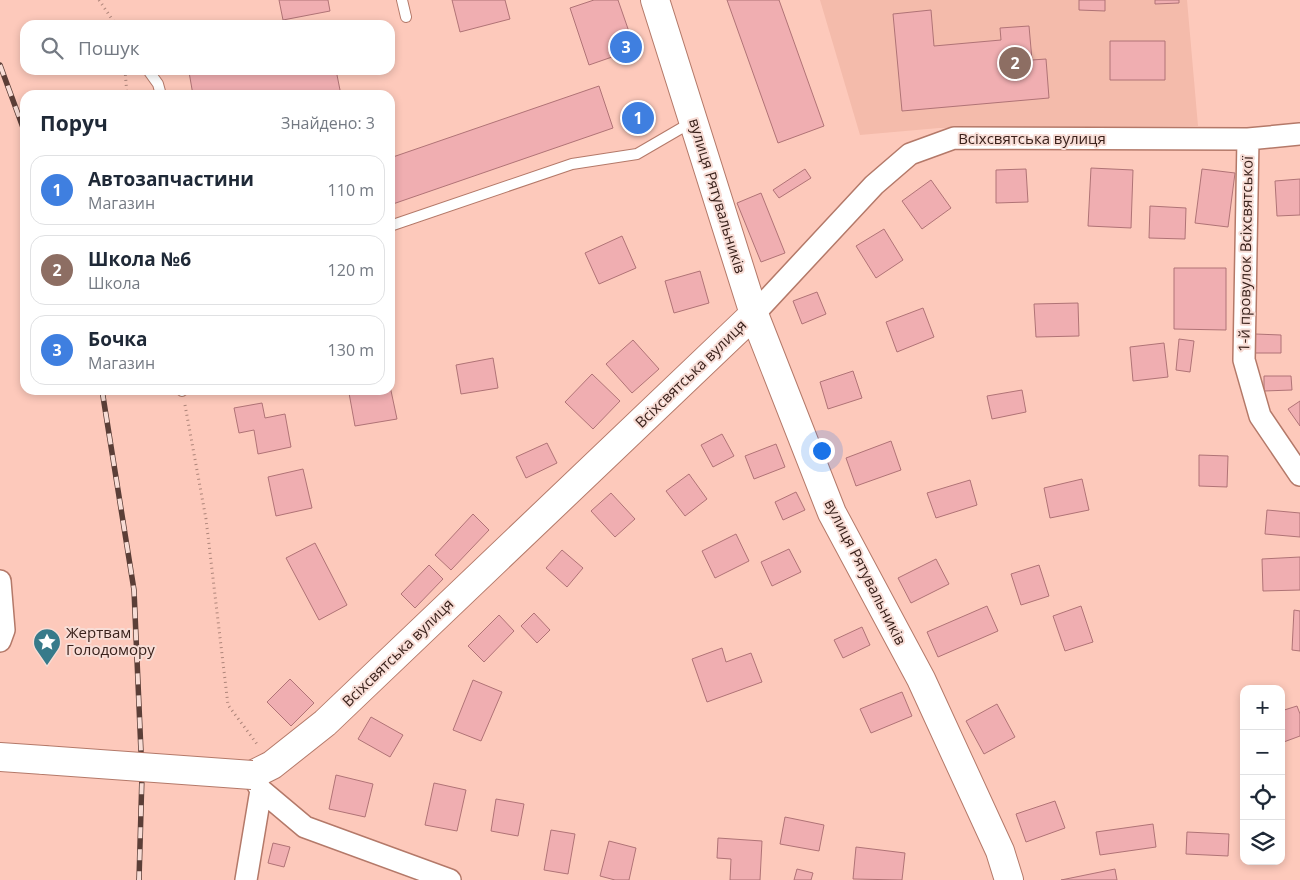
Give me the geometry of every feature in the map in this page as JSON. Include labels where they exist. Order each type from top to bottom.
[{"type":"main road","name":"вулиця Рятувальників","points":[[655,0],[754,314],[832,512],[921,679],[1000,852],[1009,880]]},
{"type":"main road","name":"Всіхсвятська вулиця","points":[[262,777],[325,723],[754,314]]},
{"type":"main road","points":[[0,757],[262,777]]},
{"type":"street","name":"Всіхсвятська вулиця","points":[[754,314],[874,184],[910,154],[954,138],[1248,140],[1300,134]]},
{"type":"street","name":"1-й провулок Всіхсвятської","points":[[1248,140],[1244,360],[1260,416],[1299,471]]},
{"type":"street","points":[[0,581],[4,630],[0,641]]},
{"type":"street","points":[[246,880],[262,777]]},
{"type":"street","points":[[262,777],[305,827],[450,880]]},
{"type":"lane","points":[[402,0],[406,16]]},
{"type":"lane","points":[[152,75],[160,90]]},
{"type":"lane","points":[[395,224],[572,164],[637,154],[693,120]]},
{"type":"path","points":[[99,0],[113,20]]},
{"type":"path","points":[[125,75],[127,90]]},
{"type":"path","points":[[183,395],[206,519],[228,705],[262,777]]},
{"type":"shaded area","points":[[820,0],[1187,0],[1198,126],[939,128],[860,135]]},
{"type":"building","points":[[279,0],[328,0],[330,11],[283,20]]},
{"type":"building","points":[[452,0],[505,0],[510,19],[460,32]]},
{"type":"building","points":[[594,0],[618,0],[635,49],[589,65],[570,8]]},
{"type":"building","points":[[727,0],[779,0],[824,126],[778,143]]},
{"type":"building","points":[[1079,0],[1105,0],[1105,11],[1079,10]]},
{"type":"building","points":[[1155,0],[1179,0],[1179,3],[1155,4]]},
{"type":"building","points":[[931,10],[934,46],[1001,40],[1000,28],[1029,26],[1032,60],[1046,59],[1049,98],[902,111],[893,14]]},
{"type":"building","points":[[1110,41],[1165,41],[1165,80],[1110,80]]},
{"type":"building","points":[[190,75],[337,75],[340,90],[192,90]]},
{"type":"building","points":[[599,86],[613,128],[395,203],[395,156]]},
{"type":"building","points":[[1091,168],[1133,170],[1131,228],[1088,226]]},
{"type":"building","points":[[805,169],[811,178],[779,198],[773,190]]},
{"type":"building","points":[[1026,169],[1028,202],[996,203],[996,170]]},
{"type":"building","points":[[1202,169],[1235,173],[1228,227],[1195,223]]},
{"type":"building","points":[[1300,179],[1300,215],[1277,216],[1275,181]]},
{"type":"building","points":[[931,180],[951,208],[922,229],[902,201]]},
{"type":"building","points":[[761,193],[785,253],[761,262],[737,203]]},
{"type":"building","points":[[1150,206],[1186,208],[1185,239],[1149,238]]},
{"type":"building","points":[[884,229],[903,260],[876,278],[856,246]]},
{"type":"building","points":[[622,236],[636,268],[599,284],[585,253]]},
{"type":"building","points":[[1174,268],[1226,268],[1226,330],[1174,329]]},
{"type":"building","points":[[700,271],[709,303],[674,313],[665,281]]},
{"type":"building","points":[[817,292],[826,314],[802,324],[793,301]]},
{"type":"building","points":[[1078,303],[1079,336],[1036,337],[1034,304]]},
{"type":"building","points":[[923,308],[934,337],[897,352],[886,322]]},
{"type":"building","points":[[1255,334],[1281,335],[1281,353],[1255,353]]},
{"type":"building","points":[[1179,339],[1194,341],[1190,372],[1176,370]]},
{"type":"building","points":[[633,340],[659,369],[632,393],[606,364]]},
{"type":"building","points":[[1164,343],[1168,377],[1133,381],[1130,347]]},
{"type":"building","points":[[493,358],[498,388],[461,394],[456,365]]},
{"type":"building","points":[[853,371],[862,398],[828,409],[820,382]]},
{"type":"building","points":[[592,374],[620,401],[593,429],[565,402]]},
{"type":"building","points":[[1264,376],[1291,376],[1292,390],[1264,391]]},
{"type":"building","points":[[1022,390],[1026,412],[992,419],[987,396]]},
{"type":"building","points":[[349,395],[392,395],[397,419],[355,426]]},
{"type":"building","points":[[1300,401],[1300,426],[1288,409]]},
{"type":"building","points":[[262,403],[265,418],[285,414],[291,447],[258,454],[254,430],[239,433],[234,408]]},
{"type":"building","points":[[722,434],[734,456],[713,467],[701,445]]},
{"type":"building","points":[[891,441],[901,470],[856,486],[846,458]]},
{"type":"building","points":[[547,443],[557,463],[526,478],[516,457]]},
{"type":"building","points":[[776,444],[785,467],[754,479],[745,456]]},
{"type":"building","points":[[1199,455],[1228,456],[1227,487],[1199,486]]},
{"type":"building","points":[[303,469],[312,508],[276,516],[268,477]]},
{"type":"building","points":[[689,474],[707,499],[685,516],[666,491]]},
{"type":"building","points":[[1082,479],[1089,510],[1050,518],[1044,488]]},
{"type":"building","points":[[970,480],[977,505],[936,518],[927,493]]},
{"type":"building","points":[[796,492],[805,510],[783,520],[775,502]]},
{"type":"building","points":[[611,493],[635,519],[615,537],[591,511]]},
{"type":"building","points":[[1267,510],[1300,513],[1300,537],[1265,534]]},
{"type":"building","points":[[473,514],[489,530],[451,570],[435,555]]},
{"type":"building","points":[[736,534],[749,561],[715,578],[702,551]]},
{"type":"building","points":[[315,543],[347,605],[319,620],[286,558]]},
{"type":"building","points":[[789,549],[801,572],[772,586],[761,562]]},
{"type":"building","points":[[562,550],[583,568],[567,587],[546,568]]},
{"type":"building","points":[[1300,557],[1300,590],[1263,591],[1262,559]]},
{"type":"building","points":[[936,559],[949,584],[911,603],[898,578]]},
{"type":"building","points":[[429,565],[443,579],[415,608],[401,594]]},
{"type":"building","points":[[1039,565],[1049,596],[1021,605],[1011,574]]},
{"type":"building","points":[[987,606],[998,631],[938,657],[927,632]]},
{"type":"building","points":[[1081,606],[1093,642],[1065,651],[1053,616]]},
{"type":"building","points":[[1294,610],[1300,611],[1300,651],[1292,650]]},
{"type":"building","points":[[534,613],[550,630],[537,643],[521,626]]},
{"type":"building","points":[[499,615],[514,631],[484,662],[468,646]]},
{"type":"building","points":[[862,627],[870,645],[843,658],[834,640]]},
{"type":"building","points":[[722,648],[726,662],[751,653],[762,682],[707,702],[692,659]]},
{"type":"building","points":[[290,679],[314,703],[291,726],[267,702]]},
{"type":"building","points":[[473,680],[502,692],[481,741],[453,730]]},
{"type":"building","points":[[902,692],[912,716],[871,733],[860,709]]},
{"type":"building","points":[[997,704],[1015,737],[984,754],[966,721]]},
{"type":"building","points":[[1297,706],[1300,714],[1300,736],[1285,742],[1285,730],[1285,710]]},
{"type":"building","points":[[371,717],[403,735],[390,757],[358,739]]},
{"type":"building","points":[[336,775],[373,784],[365,817],[329,809]]},
{"type":"building","points":[[434,783],[466,790],[457,831],[425,825]]},
{"type":"building","points":[[496,799],[524,804],[518,836],[491,831]]},
{"type":"building","points":[[1055,801],[1065,828],[1026,842],[1016,814]]},
{"type":"building","points":[[785,817],[824,825],[819,851],[780,844]]},
{"type":"building","points":[[1153,824],[1156,847],[1100,855],[1096,832]]},
{"type":"building","points":[[551,830],[575,834],[568,874],[544,870]]},
{"type":"building","points":[[1187,832],[1229,834],[1228,856],[1186,854]]},
{"type":"building","points":[[718,838],[762,841],[760,880],[730,880],[731,859],[717,858]]},
{"type":"building","points":[[609,841],[636,848],[629,880],[615,880],[600,876]]},
{"type":"building","points":[[273,843],[290,847],[284,867],[268,863]]},
{"type":"building","points":[[856,847],[905,853],[902,880],[853,879]]},
{"type":"building","points":[[797,869],[813,873],[811,880],[794,880]]},
{"type":"building","points":[[1115,869],[1117,880],[1061,880]]},
{"type":"railway","points":[[0,65],[20,119]]},
{"type":"railway","points":[[103,395],[134,590],[142,775],[139,880]]},
{"type":"place","name":"Бочка","points":[[626,47]]},
{"type":"place","name":"Школа №6","points":[[1015,63]]},
{"type":"place","name":"Автозапчастини","points":[[638,118]]},
{"type":"place","name":"Жертвам Голодомору","points":[[47,666]]}]
